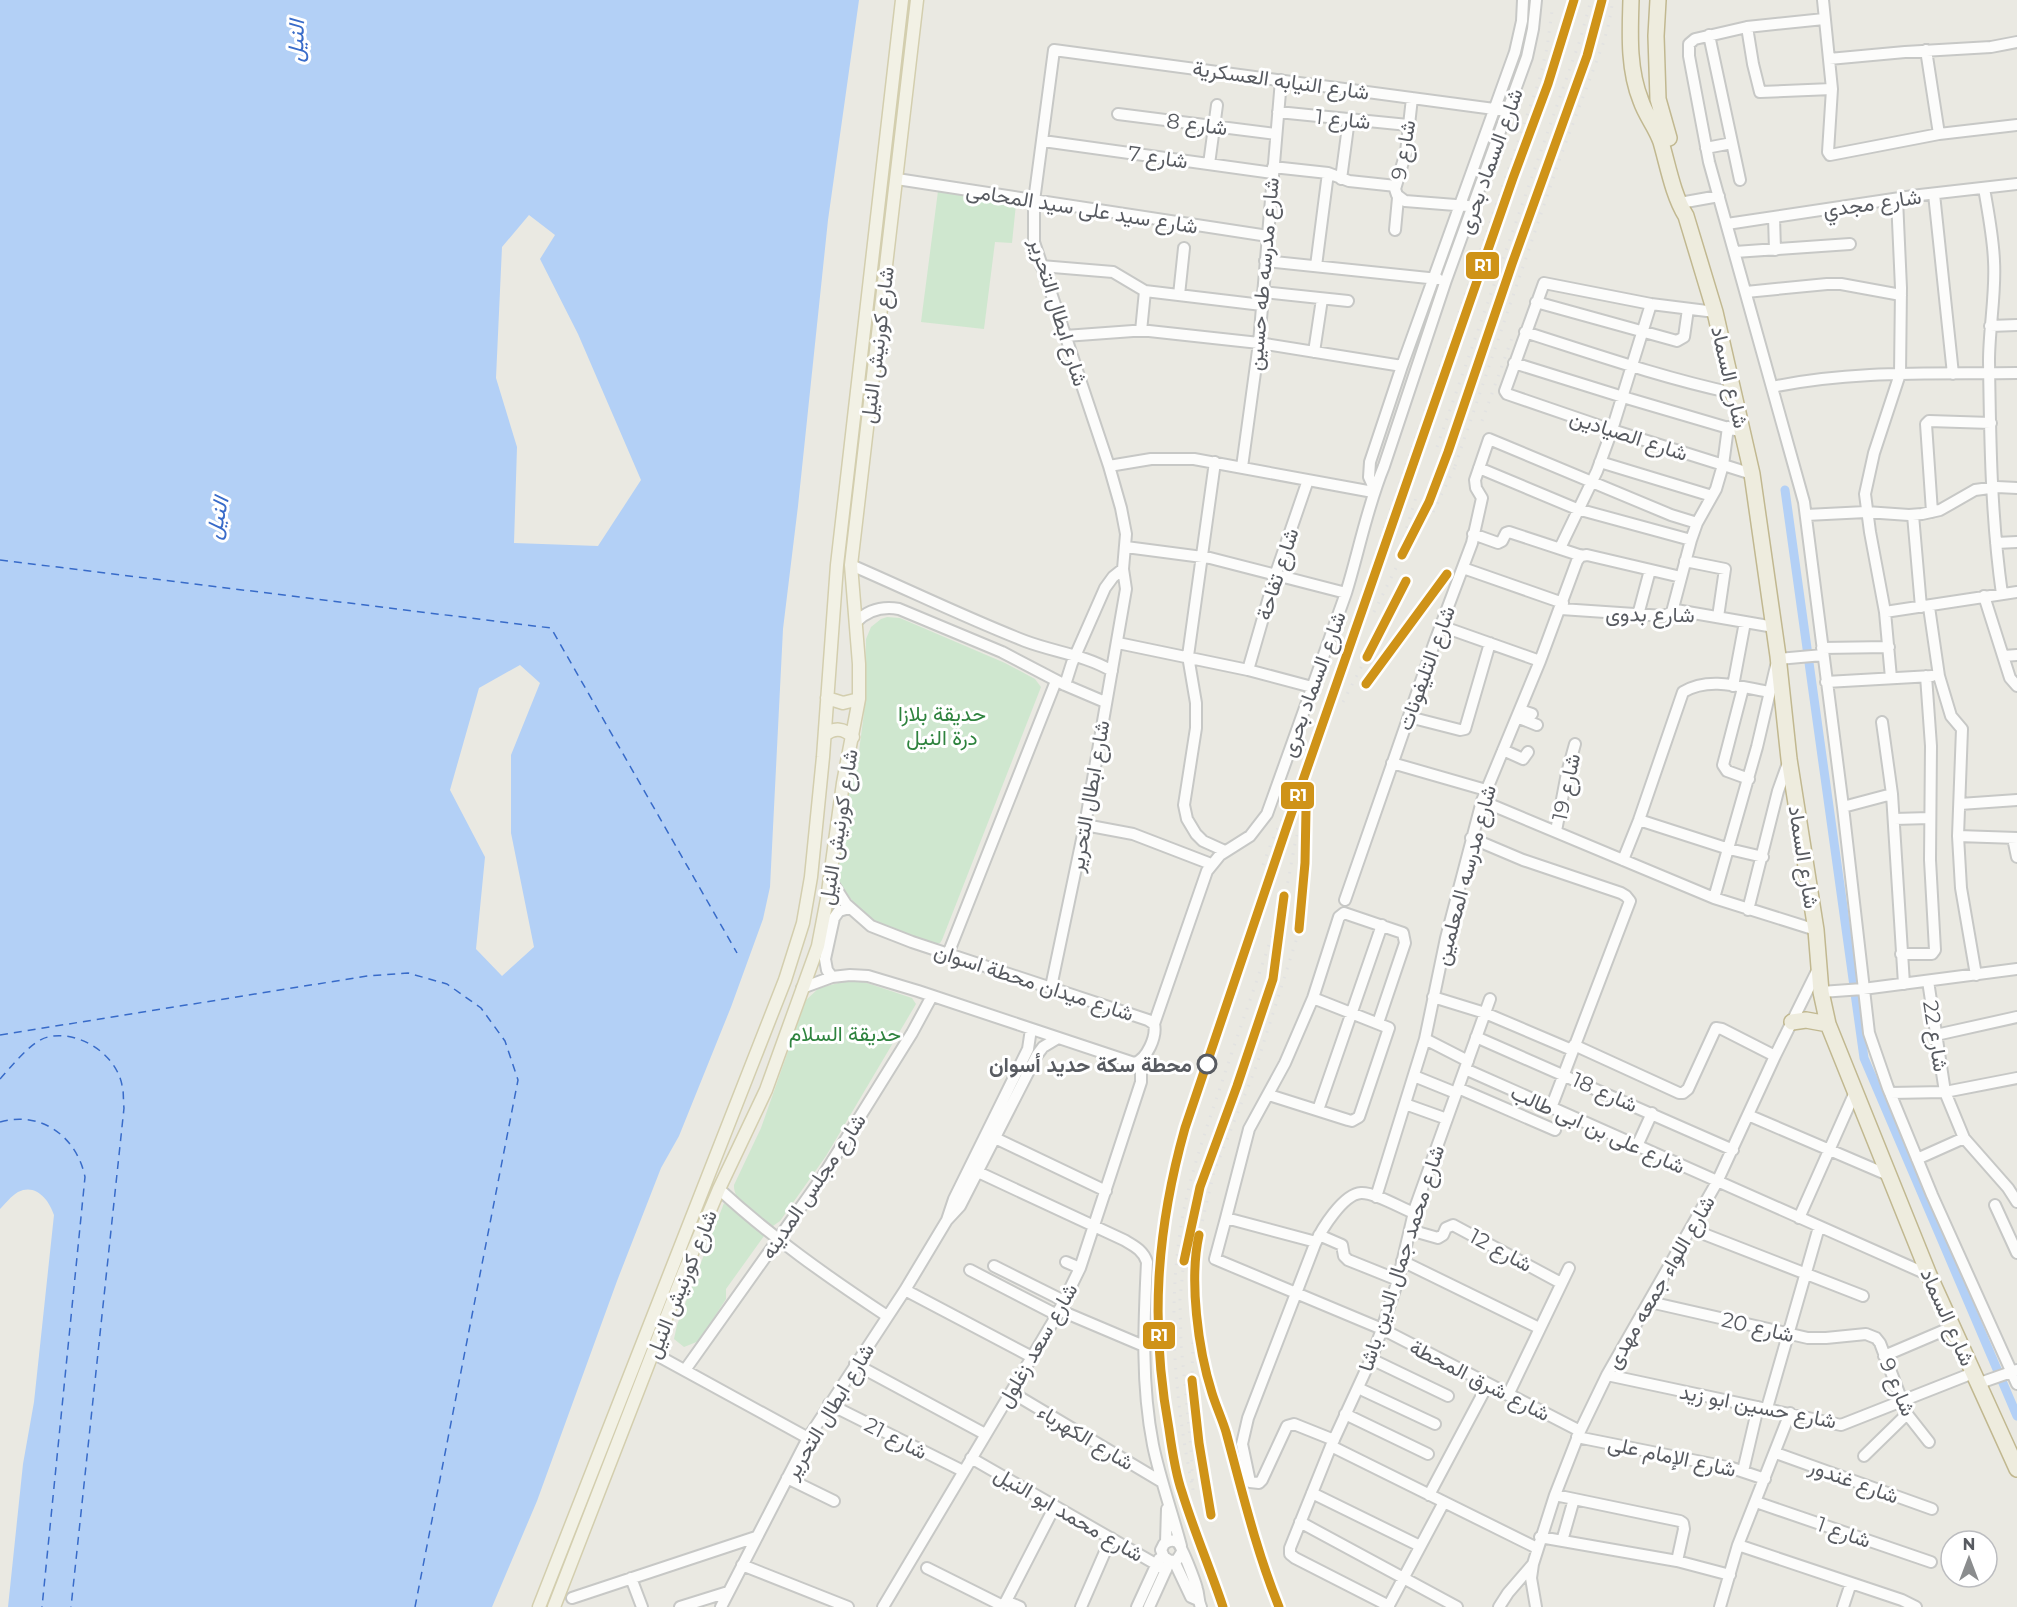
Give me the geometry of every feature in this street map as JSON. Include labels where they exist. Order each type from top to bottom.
[{"type":"highway","name":"شارع السماد","points":[[1631,0],[1632,58],[1636,87],[1646,114],[1656,128],[1684,207]]},
{"type":"highway","points":[[1640,0],[1643,71],[1656,128]]},
{"type":"highway","points":[[1649,0],[1643,32],[1658,99]]},
{"type":"highway","name":"شارع السماد","points":[[1658,0],[1656,36],[1658,99],[1684,207],[1715,312],[1733,393],[1735,430],[1752,474],[1774,627],[1782,658],[1789,759],[1816,930],[1819,967],[1827,992],[1828,1024],[1929,1275],[1952,1327],[1980,1379],[2017,1469]]},
{"type":"highway","points":[[1792,1022],[1806,1020],[1828,1024]]},
{"type":"main road","name":"شارع كورنيش النيل","points":[[539,1607],[750,1071],[792,961],[803,923],[811,877],[825,735],[837,565],[902,0]]},
{"type":"main road","name":"شارع كورنيش النيل","points":[[555,1607],[684,1272],[719,1189],[760,1104],[818,946],[830,879],[838,809],[859,699],[860,664],[851,565],[917,0]]},
{"type":"main road","points":[[827,698],[843,703],[859,699]]},
{"type":"main road","points":[[825,735],[832,730],[841,730],[853,736]]},
{"type":"main road","points":[[750,1071],[751,1079],[760,1081],[771,1064],[777,1060]]},
{"type":"street","points":[[1823,0],[1832,89],[1828,152],[1830,155],[1939,134],[2017,125]]},
{"type":"street","points":[[1523,2],[1536,2]]},
{"type":"street","name":"شارع السماد بحرى","points":[[1373,490],[1369,477],[1370,462],[1402,366],[1515,52],[1523,2]]},
{"type":"street","name":"شارع السماد بحرى","points":[[1154,1024],[1211,864],[1226,851],[1250,836],[1267,814],[1346,593],[1373,490],[1384,466],[1446,280],[1527,57],[1536,2]]},
{"type":"street","points":[[1824,19],[1747,27],[1708,35],[1692,40],[1689,44],[1689,52],[1706,148],[1799,482],[1806,515],[1820,653],[1843,807],[1859,989],[1874,1051],[1917,1159],[2017,1384]]},
{"type":"street","points":[[1747,27],[1760,92],[1832,89]]},
{"type":"street","points":[[1708,35],[1740,180]]},
{"type":"street","points":[[1829,59],[1926,50],[1991,47],[2017,42]]},
{"type":"street","name":"شارع النيابه العسكرية","points":[[1054,50],[1509,111]]},
{"type":"street","name":"شارع ابطال التحرير","points":[[1052,987],[1085,825],[1126,589],[1123,569],[1126,547],[1124,521],[1109,466],[1041,266],[1033,234],[1034,201],[1054,50]]},
{"type":"street","points":[[1926,50],[1939,134]]},
{"type":"street","name":"شارع مدرسه طه حسين","points":[[1242,467],[1259,343],[1281,80]]},
{"type":"street","name":"شارع 9","points":[[1412,98],[1406,152],[1396,186],[1398,198],[1405,201],[1474,206]]},
{"type":"street","points":[[1209,164],[1216,105]]},
{"type":"street","name":"شارع 1","points":[[1278,112],[1408,125]]},
{"type":"street","name":"شارع 8","points":[[1118,114],[1276,134]]},
{"type":"street","points":[[1341,179],[1349,119]]},
{"type":"street","name":"شارع 7","points":[[1043,141],[1209,164],[1328,173],[1349,182],[1396,186]]},
{"type":"street","points":[[1706,148],[1732,143]]},
{"type":"street","points":[[1316,266],[1328,173]]},
{"type":"street","name":"شارع سيد على سيد المحامى","points":[[897,179],[1268,236]]},
{"type":"street","name":"شارع مجدي","points":[[1727,224],[2017,184]]},
{"type":"street","points":[[1984,188],[1994,262],[1990,326],[1991,423],[1996,543],[2002,594]]},
{"type":"street","points":[[1934,194],[1953,374]]},
{"type":"street","points":[[1684,207],[1719,196]]},
{"type":"street","points":[[1395,230],[1398,198]]},
{"type":"street","points":[[1891,678],[1885,612],[1866,512],[1865,494],[1874,453],[1900,374],[1901,294],[1897,199]]},
{"type":"street","points":[[1774,217],[1775,250]]},
{"type":"street","points":[[1735,252],[1850,244]]},
{"type":"street","points":[[1179,295],[1184,248]]},
{"type":"street","points":[[1266,261],[1446,280]]},
{"type":"street","points":[[1041,266],[1113,272],[1145,291],[1262,305]]},
{"type":"street","points":[[1672,612],[1691,540],[1697,523],[1712,496],[1735,430],[1515,363],[1542,284],[1545,282],[1651,304],[1715,312]]},
{"type":"street","points":[[1746,292],[1827,284],[1901,294]]},
{"type":"street","points":[[1141,331],[1145,291]]},
{"type":"street","points":[[1263,292],[1348,301]]},
{"type":"street","points":[[1314,352],[1322,299]]},
{"type":"street","points":[[1536,302],[1677,341],[1683,339],[1688,309]]},
{"type":"street","points":[[1560,548],[1592,481],[1612,430],[1651,304]]},
{"type":"street","points":[[1990,326],[2017,325]]},
{"type":"street","points":[[1065,336],[1141,331],[1259,343],[1402,366]]},
{"type":"street","points":[[1525,332],[1632,367],[1733,393]]},
{"type":"street","name":"شارع الصيادين","points":[[1515,363],[1505,391],[1507,394],[1752,474]]},
{"type":"street","points":[[1772,387],[1825,378],[1900,374],[2017,373]]},
{"type":"street","points":[[1932,512],[1926,424],[1929,421],[1991,423]]},
{"type":"street","name":"شارع التليفونات","points":[[1345,900],[1473,534],[1482,498],[1475,483],[1489,440],[1492,438],[1592,481]]},
{"type":"street","points":[[1109,466],[1173,458],[1215,462],[1373,490]]},
{"type":"street","points":[[1215,462],[1188,656],[1196,704],[1196,728],[1184,805],[1187,819],[1196,834],[1203,841],[1226,851]]},
{"type":"street","points":[[1600,462],[1712,496]]},
{"type":"street","points":[[1479,468],[1578,509],[1691,540]]},
{"type":"street","name":"شارع تفاحة","points":[[1248,669],[1276,573],[1308,480]]},
{"type":"street","points":[[1592,481],[1671,515],[1697,523]]},
{"type":"street","points":[[1806,515],[1866,512],[1913,515],[1940,510],[1975,490],[2017,488]]},
{"type":"street","points":[[1913,515],[1925,607],[1939,676],[1951,716],[1962,729],[1958,836],[1961,888],[1976,975]]},
{"type":"street","points":[[1473,534],[1498,543],[1509,532],[1582,556],[1587,555],[1681,577]]},
{"type":"street","points":[[1996,543],[2017,542]]},
{"type":"street","points":[[1126,547],[1201,557],[1276,573],[1346,593]]},
{"type":"street","name":"شارع مدرسه المعلمين","points":[[1376,1197],[1425,1039],[1446,938],[1482,801],[1562,606],[1577,561],[1582,556]]},
{"type":"street","points":[[1685,561],[1725,569],[1718,618]]},
{"type":"street","points":[[851,565],[1027,641],[1075,655],[1112,671]]},
{"type":"street","name":"شارع بدوى","points":[[1462,568],[1562,606],[1664,616],[1676,610],[1774,627]]},
{"type":"street","points":[[948,954],[1060,683],[1108,583],[1123,569]]},
{"type":"street","points":[[1638,615],[1650,570]]},
{"type":"street","points":[[1885,612],[2017,592]]},
{"type":"street","points":[[1984,596],[2010,678],[2017,686]]},
{"type":"street","points":[[856,622],[873,610],[899,609],[1002,652],[1060,683],[1105,702]]},
{"type":"street","points":[[1745,622],[1738,687],[1723,765],[1727,771],[1749,779]]},
{"type":"street","points":[[1441,626],[1540,661]]},
{"type":"street","points":[[1118,643],[1248,669],[1312,687]]},
{"type":"street","points":[[1409,717],[1460,730],[1465,729],[1490,644]]},
{"type":"street","points":[[1714,898],[1749,779],[1770,692],[1782,658],[1889,647]]},
{"type":"street","points":[[2004,656],[2017,655]]},
{"type":"street","points":[[1901,954],[1932,954],[1935,950],[1931,892],[1931,746],[1926,676]]},
{"type":"street","points":[[1826,682],[1939,676]]},
{"type":"street","points":[[1623,860],[1683,692],[1699,684],[1711,683],[1770,692]]},
{"type":"street","points":[[1518,713],[1535,720]]},
{"type":"street","points":[[1882,722],[1892,794],[1904,984]]},
{"type":"street","name":"شارع 19","points":[[1556,831],[1575,744]]},
{"type":"street","points":[[1503,750],[1523,759],[1528,752]]},
{"type":"street","points":[[1748,910],[1778,791],[1789,759]]},
{"type":"street","points":[[1392,763],[1486,790]]},
{"type":"street","points":[[1843,807],[1892,794]]},
{"type":"street","points":[[1960,804],[2017,800]]},
{"type":"street","points":[[1482,801],[1714,898],[1816,930]]},
{"type":"street","points":[[1894,819],[1930,818]]},
{"type":"street","points":[[1639,820],[1729,849],[1763,857]]},
{"type":"street","points":[[1085,825],[1133,834],[1211,864]]},
{"type":"street","points":[[1958,836],[2015,838],[2017,857]]},
{"type":"street","points":[[1471,838],[1523,860],[1621,893],[1629,898],[1630,903],[1551,1108]]},
{"type":"street","name":"شارع ميدان محطة اسوان","points":[[830,879],[849,908],[871,926],[1148,1020],[1154,1024],[1155,1031],[1145,1056],[1138,1062]]},
{"type":"street","points":[[832,977],[827,970],[825,959],[834,918],[839,911],[849,908]]},
{"type":"street","points":[[1383,1024],[1405,936],[1403,933],[1348,913],[1342,914],[1313,998],[1269,1095],[1247,1136],[1226,1218],[1342,1245],[1344,1256],[1348,1260],[1398,1280]]},
{"type":"street","points":[[1318,1110],[1382,925]]},
{"type":"street","name":"شارع اللواء جمعه مهدى","points":[[1536,1607],[1531,1578],[1533,1564],[1578,1434],[1607,1375],[1717,1182],[1819,967]]},
{"type":"street","points":[[1827,992],[2017,969]]},
{"type":"street","points":[[802,988],[832,977],[868,976],[1129,1062],[1138,1062]]},
{"type":"street","name":"شارع 22","points":[[1928,981],[1945,1092],[1964,1138],[2008,1188],[2017,1202]]},
{"type":"street","name":"شارع مجلس المدينه","points":[[684,1370],[778,1240],[858,1121],[932,996]]},
{"type":"street","points":[[1433,997],[1485,1013],[1679,1093],[1688,1089],[1716,1028],[1775,1056]]},
{"type":"street","points":[[1269,1095],[1352,1121],[1359,1117],[1389,1030],[1383,1024],[1313,998]]},
{"type":"street","name":"شارع محمد جمال الدين باشا","points":[[1389,1606],[1295,1558],[1290,1554],[1290,1548],[1332,1443],[1371,1359],[1382,1329],[1398,1280],[1414,1213],[1490,999]]},
{"type":"street","points":[[1936,1035],[2017,1017]]},
{"type":"street","name":"شارع ابطال التحرير","points":[[947,1220],[954,1199],[1028,1049],[1031,1029]]},
{"type":"street","name":"شارع 18","points":[[1476,1036],[1733,1150]]},
{"type":"street","name":"شارع ابطال التحرير","points":[[721,1607],[808,1438],[905,1290],[947,1220],[960,1206],[1040,1051],[1058,1038]]},
{"type":"street","name":"شارع على بن ابى طالب","points":[[1425,1039],[1466,1065],[1551,1108],[1929,1275]]},
{"type":"street","name":"شارع سعد زغلول","points":[[883,1607],[1011,1392],[1027,1354],[1060,1309],[1080,1268],[1141,1082],[1138,1062]]},
{"type":"street","points":[[1414,1076],[1457,1090],[1555,1131]]},
{"type":"street","points":[[1890,1094],[1945,1092],[2017,1078]]},
{"type":"street","points":[[1799,1218],[1855,1092]]},
{"type":"street","points":[[1405,1104],[1447,1119]]},
{"type":"street","points":[[1637,1146],[1652,1113]]},
{"type":"street","points":[[1748,1115],[1888,1175]]},
{"type":"street","points":[[995,1138],[1106,1191]]},
{"type":"street","points":[[1917,1159],[1964,1138]]},
{"type":"street","points":[[978,1172],[1135,1246],[1143,1253],[1147,1262],[1144,1346],[1148,1413],[1167,1500],[1170,1558],[1137,1607]]},
{"type":"street","points":[[719,1189],[778,1240],[887,1316]]},
{"type":"street","points":[[1414,1213],[1376,1197],[1360,1193],[1350,1197],[1326,1223],[1296,1293],[1243,1435],[1242,1450],[1250,1482],[1259,1483],[1263,1480],[1287,1426],[1293,1424],[1429,1495],[1539,1543],[1562,1541],[1677,1561],[1730,1575]]},
{"type":"street","points":[[1995,1205],[2017,1253]]},
{"type":"street","name":"شارع شرق المحطة","points":[[1226,1218],[1215,1259],[1382,1329],[1578,1434]]},
{"type":"street","name":"شارع 12","points":[[1410,1230],[1438,1238],[1443,1235],[1446,1228],[1453,1225],[1561,1282]]},
{"type":"street","points":[[1743,1471],[1819,1227]]},
{"type":"street","points":[[1691,1229],[1863,1296]]},
{"type":"street","points":[[1402,1261],[1539,1328]]},
{"type":"street","points":[[1066,1262],[1080,1268]]},
{"type":"street","points":[[994,1266],[1060,1309]]},
{"type":"street","points":[[1509,1395],[1569,1268]]},
{"type":"street","points":[[970,1270],[1144,1346]]},
{"type":"street","points":[[905,1290],[1027,1354]]},
{"type":"street","name":"شارع 20","points":[[1650,1302],[1808,1338],[1866,1334]]},
{"type":"street","points":[[1884,1356],[1952,1327]]},
{"type":"street","name":"شارع 9","points":[[1866,1334],[1876,1338],[1907,1414],[1929,1442]]},
{"type":"street","points":[[653,1353],[808,1438]]},
{"type":"street","points":[[1371,1359],[1448,1396]]},
{"type":"street","points":[[855,1364],[986,1434]]},
{"type":"street","name":"شارع حسين ابو زيد","points":[[1607,1375],[1841,1425],[1902,1401],[2011,1372]]},
{"type":"street","points":[[1429,1495],[1488,1384]]},
{"type":"street","points":[[1358,1388],[1435,1424]]},
{"type":"street","name":"شارع الكهرباء","points":[[1011,1392],[1162,1482]]},
{"type":"street","name":"شارع 21","points":[[829,1404],[963,1471]]},
{"type":"street","points":[[1720,1607],[1738,1545],[1790,1413]]},
{"type":"street","points":[[1345,1414],[1428,1454]]},
{"type":"street","points":[[1864,1456],[1907,1414]]},
{"type":"street","name":"شارع الإمام على","points":[[1578,1434],[1743,1471],[1765,1479]]},
{"type":"street","name":"شارع غندور","points":[[1776,1453],[1932,1509]]},
{"type":"street","name":"شارع محمد ابو النيل","points":[[971,1458],[1111,1538],[1170,1558]]},
{"type":"street","points":[[787,1478],[834,1501]]},
{"type":"street","points":[[1312,1493],[1420,1546]]},
{"type":"street","points":[[1555,1495],[1680,1521],[1684,1529],[1677,1561]]},
{"type":"street","points":[[1562,1541],[1574,1499]]},
{"type":"street","points":[[1167,1500],[1166,1542],[1162,1547],[1196,1585],[1199,1604]]},
{"type":"street","points":[[1389,1606],[1444,1502]]},
{"type":"street","name":"شارع 1","points":[[1756,1502],[1931,1562]]},
{"type":"street","points":[[1004,1605],[1055,1506]]},
{"type":"street","points":[[1300,1522],[1457,1607]]},
{"type":"street","points":[[572,1598],[756,1537]]},
{"type":"street","points":[[1082,1607],[1111,1538]]},
{"type":"street","points":[[1149,1607],[1170,1558],[1175,1540],[1166,1542]]},
{"type":"street","points":[[1738,1545],[1916,1607]]},
{"type":"street","points":[[1498,1607],[1533,1564]]},
{"type":"street","points":[[742,1565],[848,1607]]},
{"type":"street","points":[[927,1568],[1004,1605],[1020,1607]]},
{"type":"street","points":[[631,1578],[642,1607]]},
{"type":"street","points":[[1843,1607],[1851,1583]]},
{"type":"street","points":[[680,1607],[728,1592]]},
{"type":"green space","points":[[938,191],[1016,204],[1012,243],[995,242],[984,329],[921,322]]},
{"type":"green space","name":"حديقة بلازا درة النيل","points":[[887,617],[900,618],[1005,663],[1035,679],[1041,687],[942,940],[933,945],[867,919],[836,880],[846,802],[859,751],[864,713],[866,639],[871,627]]},
{"type":"green space","name":"حديقة السلام","points":[[858,980],[912,998],[916,1004],[826,1156],[780,1221],[769,1226],[741,1203],[737,1198],[734,1185],[761,1128],[806,1000],[819,988]]},
{"type":"green space","points":[[724,1203],[764,1236],[726,1289],[726,1299],[699,1341],[684,1347],[674,1339],[677,1325]]},
{"type":"water","name":"النيل","points":[[0,0],[859,0],[828,220],[783,629],[770,887],[763,919],[731,1007],[679,1136],[661,1168],[617,1281],[537,1501],[492,1607],[8,1607],[23,1464],[34,1402],[54,1215],[41,1194],[31,1190],[18,1192],[0,1209]],"holes":[[[529,215],[555,235],[540,259],[578,334],[641,480],[598,546],[514,543],[517,447],[496,378],[502,247]],[[520,665],[540,683],[511,755],[511,833],[534,947],[502,976],[476,949],[485,857],[450,790],[479,688]]]},
{"type":"waterway","points":[[1785,490],[1864,1058],[2017,1416]]},
{"type":"ferry route","points":[[0,560],[551,628],[737,953]]},
{"type":"ferry route","points":[[0,1035],[367,976],[408,973],[447,984],[481,1008],[505,1041],[518,1080],[415,1607]]},
{"type":"ferry route","points":[[0,1079],[35,1043],[48,1037],[72,1037],[104,1054],[118,1074],[123,1090],[124,1108],[71,1607]]},
{"type":"ferry route","points":[[0,1122],[15,1119],[29,1120],[55,1130],[74,1150],[85,1177],[42,1607]]},
{"type":"railway","points":[[1170,1412],[1163,1340],[1163,1268],[1170,1209],[1187,1130],[1580,0]]},
{"type":"railway","points":[[1437,447],[1580,40],[1591,0]]},
{"type":"railway","points":[[1374,612],[1429,502],[1448,452],[1512,264],[1587,56],[1602,0]]},
{"type":"railway","points":[[1455,466],[1560,158],[1603,44],[1613,0]]},
{"type":"railway","points":[[1355,628],[1358,604],[1539,81],[1547,48],[1552,11]]},
{"type":"railway","points":[[1482,421],[1512,338]]},
{"type":"railway","points":[[1433,512],[1458,461]]},
{"type":"railway","points":[[1404,537],[1417,494]]},
{"type":"railway","points":[[1366,684],[1447,574]]},
{"type":"railway","points":[[1395,601],[1406,581]]},
{"type":"railway","points":[[1375,640],[1394,590]]},
{"type":"railway","points":[[1343,702],[1379,633]]},
{"type":"railway","points":[[1263,865],[1280,824],[1302,785]]},
{"type":"railway","points":[[1279,1607],[1245,1510],[1225,1429],[1212,1393],[1201,1350],[1195,1252],[1214,1172],[1256,1067],[1301,925],[1306,810]]},
{"type":"railway","points":[[1284,896],[1273,979],[1200,1187],[1184,1259],[1180,1299],[1181,1344],[1193,1490],[1177,1385],[1174,1315],[1178,1244],[1184,1209],[1197,1160],[1277,920],[1297,835]]},
{"type":"railway","points":[[1192,1382],[1193,1334]]},
{"type":"railway","points":[[1165,1406],[1181,1491],[1223,1607]]},
{"type":"railway","points":[[1198,1433],[1213,1527]]},
{"type":"transit line","name":"R1","points":[[1223,1607],[1180,1484],[1163,1390],[1159,1353],[1159,1278],[1162,1241],[1175,1166],[1185,1128],[1287,826],[1513,178],[1548,84],[1574,0]]},
{"type":"transit line","name":"R1","points":[[1402,555],[1429,502],[1448,452],[1512,264],[1587,56],[1602,0]]},
{"type":"transit line","name":"R1","points":[[1366,684],[1447,574]]},
{"type":"transit line","name":"R1","points":[[1367,657],[1406,581]]},
{"type":"transit line","name":"R1","points":[[1299,929],[1305,863],[1306,810]]},
{"type":"transit line","name":"R1","points":[[1184,1261],[1200,1187],[1273,979],[1284,896]]},
{"type":"transit line","name":"R1","points":[[1199,1235],[1195,1272],[1196,1314],[1207,1375],[1226,1432],[1256,1542],[1279,1607]]},
{"type":"transit line","name":"R1","points":[[1192,1380],[1199,1443],[1211,1515]]},
{"type":"place","name":"محطة سكة حديد أسوان","points":[[1207,1064]]}]
